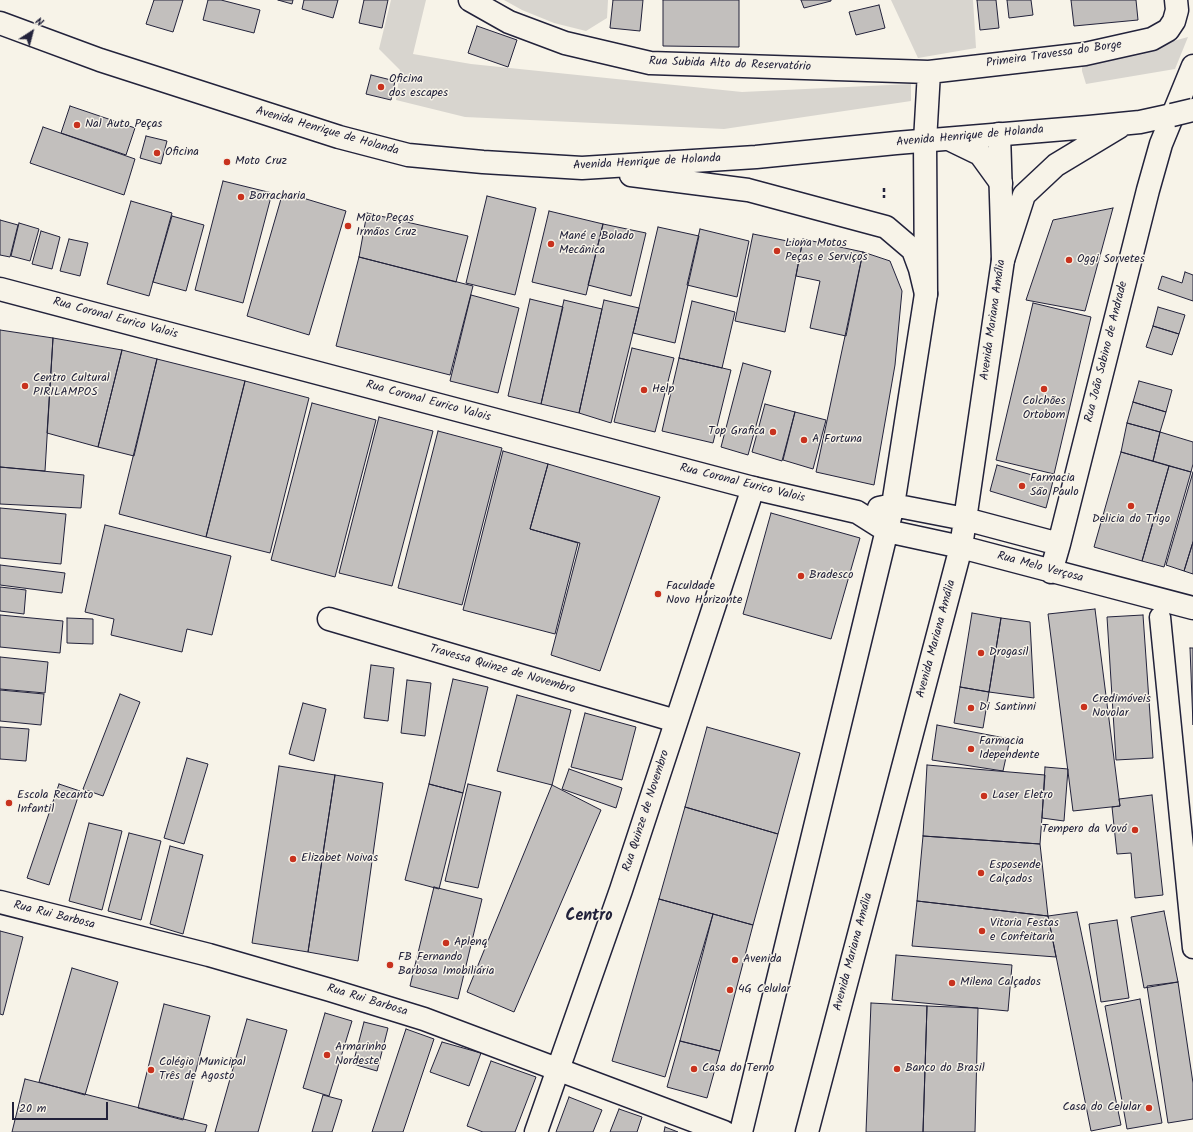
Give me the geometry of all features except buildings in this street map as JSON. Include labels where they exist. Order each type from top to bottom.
[{"type":"main road","name":"Rua Subida Alto do Reservatório","points":[[470,0],[509,22],[565,43],[650,63],[929,72]]},
{"type":"main road","name":"Primeira Travessa do Borge","points":[[929,72],[1085,54],[1152,39],[1168,30],[1174,21],[1177,10],[1176,0]]},
{"type":"main road","name":"Avenida Henrique de Holanda","points":[[0,23],[100,60],[225,101],[339,137],[408,155],[582,168],[756,157],[1089,127],[1133,122],[1193,110]]},
{"type":"main road","name":"Rua João Sabino de Andrade","points":[[1051,572],[1148,190],[1161,144],[1193,66]]},
{"type":"main road","points":[[741,1132],[893,505],[926,294],[925,141],[929,72]]},
{"type":"main road","points":[[1003,260],[1024,195],[1056,165],[1133,122]]},
{"type":"main road","name":"Avenida Mariana Amália","points":[[807,1132],[961,547],[1003,260],[999,134]]},
{"type":"main road","points":[[949,139],[980,154],[1001,183]]},
{"type":"main road","points":[[582,168],[748,190],[886,227],[913,250],[926,294]]},
{"type":"main road","name":"Rua Coronal Eurico Valois","points":[[0,289],[753,488],[857,512],[887,531]]},
{"type":"main road","name":"Rua Quinze de Novembro","points":[[536,1132],[621,890],[753,488]]},
{"type":"main road","points":[[893,505],[965,519],[1059,544]]},
{"type":"main road","name":"Rua Coronal Eurico Valois","points":[[857,512],[893,505]]},
{"type":"main road","name":"Rua Melo Verçosa","points":[[887,531],[961,547],[1051,572],[1193,608]]},
{"type":"main road","name":"Travessa Quinze de Novembro","points":[[329,619],[676,721]]},
{"type":"main road","name":"Rua Rui Barbosa","points":[[0,902],[209,955],[424,1019],[558,1068],[724,1132]]},
{"type":"street","points":[[1160,617],[1193,948]]},
{"type":"path","points":[[884,188],[884,200]]},
{"type":"shaded area","points":[[391,0],[426,0],[413,54],[471,64],[742,92],[911,84],[911,101],[724,129],[465,117],[396,100],[400,70],[379,49]]},
{"type":"shaded area","points":[[504,0],[608,0],[607,18],[586,31],[554,23],[522,10]]},
{"type":"shaded area","points":[[891,0],[973,0],[976,48],[918,58]]},
{"type":"shaded area","points":[[1188,37],[1175,69],[1086,84],[1082,66]]},
{"type":"place","name":"Oficina dos escapes","points":[[381,87]]},
{"type":"place","name":"Nal Auto Peças","points":[[77,125]]},
{"type":"place","name":"Oficina","points":[[157,153]]},
{"type":"place","name":"Moto Cruz","points":[[227,162]]},
{"type":"place","name":"Borracharia","points":[[241,197]]},
{"type":"place","name":"Moto Peças Irmãos Cruz","points":[[348,226]]},
{"type":"place","name":"Mané e Bolado Mecânica","points":[[551,244]]},
{"type":"place","name":"Liona Motos Peças e Serviços","points":[[777,251]]},
{"type":"place","name":"Oggi Sorvetes","points":[[1069,260]]},
{"type":"place","name":"Centro Cultural PIRILAMPOS","points":[[25,386]]},
{"type":"place","name":"Colchões Ortobom","points":[[1044,389]]},
{"type":"place","name":"Help","points":[[644,390]]},
{"type":"place","name":"Top Grafica","points":[[773,432]]},
{"type":"place","name":"A Fortuna","points":[[804,440]]},
{"type":"place","name":"Farmacia São Paulo","points":[[1022,486]]},
{"type":"place","name":"Delicia do Trigo","points":[[1131,506]]},
{"type":"place","name":"Bradesco","points":[[801,576]]},
{"type":"place","name":"Faculdade Novo Horizonte","points":[[658,594]]},
{"type":"place","name":"Drogasil","points":[[981,653]]},
{"type":"place","name":"Credimóveis Novolar","points":[[1084,707]]},
{"type":"place","name":"Di Santinni","points":[[971,708]]},
{"type":"place","name":"Farmacia Idependente","points":[[971,749]]},
{"type":"place","name":"Laser Eletro","points":[[984,796]]},
{"type":"place","name":"Escola Recanto Infantil","points":[[9,803]]},
{"type":"place","name":"Tempero da Vovó","points":[[1135,830]]},
{"type":"place","name":"Elizabet Noivas","points":[[293,859]]},
{"type":"place","name":"Esposende Calçados","points":[[981,873]]},
{"type":"place","name":"Vitoria Festas e Confeitaria","points":[[982,931]]},
{"type":"place","name":"Aplenq","points":[[446,943]]},
{"type":"place","name":"Avenida","points":[[735,960]]},
{"type":"place","name":"FB Fernando Barbosa Imobiliária","points":[[390,965]]},
{"type":"place","name":"Milena Calçados","points":[[952,983]]},
{"type":"place","name":"4G Celular","points":[[730,990]]},
{"type":"place","name":"Armarinho Nordeste","points":[[327,1055]]},
{"type":"place","name":"Casa do Terno","points":[[694,1069]]},
{"type":"place","name":"Banco do Brasil","points":[[897,1069]]},
{"type":"place","name":"Colégio Municipal Três de Agosto","points":[[151,1070]]},
{"type":"place","name":"Casa do Celular","points":[[1149,1108]]},
{"type":"district","name":"Centro","points":[[589,917]]}]
